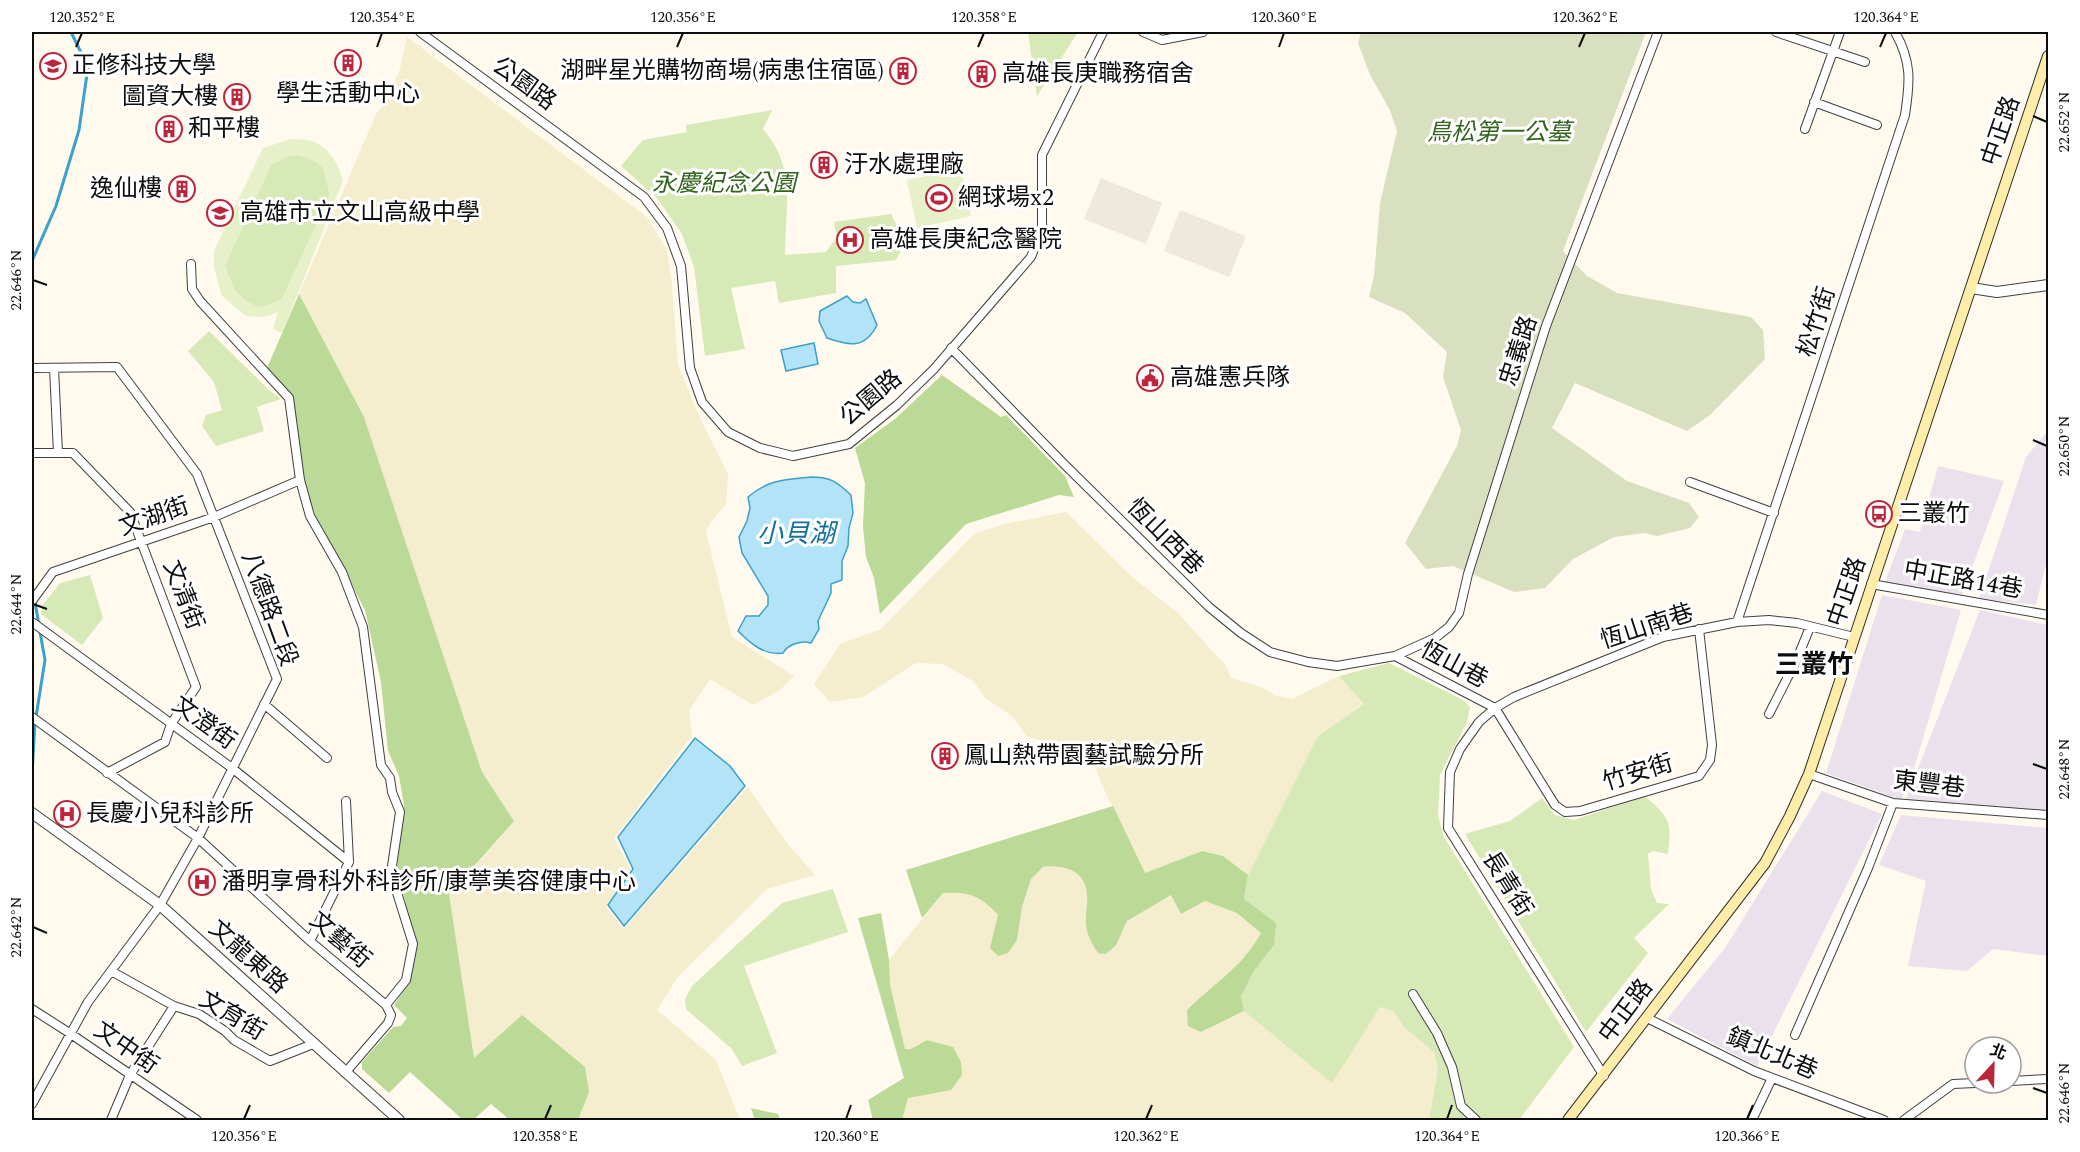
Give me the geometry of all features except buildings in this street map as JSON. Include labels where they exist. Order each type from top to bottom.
[{"type":"main road","name":"中正路","points":[[1569,1120],[1765,863],[1809,774],[2049,56]]},
{"type":"street","name":"公園路","points":[[420,32],[644,197],[667,228],[681,266],[690,368],[702,402],[728,432],[760,448],[793,456],[849,444],[897,405],[934,369],[1031,257],[1042,229],[1042,155],[1103,32]]},
{"type":"street","points":[[1143,32],[1162,40],[1203,32]]},
{"type":"street","name":"忠義路","points":[[1395,656],[1435,638],[1449,627],[1459,613],[1468,574],[1546,326],[1658,32]]},
{"type":"street","points":[[1776,32],[1865,62]]},
{"type":"street","points":[[1805,129],[1840,32]]},
{"type":"street","name":"松竹街","points":[[1737,622],[1905,115],[1910,79],[1904,46],[1895,32]]},
{"type":"street","points":[[1814,102],[1877,125]]},
{"type":"street","points":[[191,264],[192,289],[200,302],[289,398],[300,480],[310,516],[342,572],[363,627],[381,765],[390,778],[392,792],[400,812],[392,866],[394,883],[413,944],[406,980],[386,1005],[391,1015],[388,1023],[345,1073]]},
{"type":"street","points":[[1971,288],[1997,292],[2049,285]]},
{"type":"street","name":"恆山西巷","points":[[951,348],[1064,464],[1209,607],[1241,633],[1270,652],[1308,663],[1336,666],[1395,656]]},
{"type":"street","name":"八德路二段","points":[[32,368],[117,367],[197,474],[277,679],[198,838],[160,905],[88,1002],[32,1104]]},
{"type":"street","points":[[54,368],[57,453]]},
{"type":"street","name":"文清街","points":[[32,453],[73,453],[130,512],[196,687],[171,724],[165,742],[108,773]]},
{"type":"street","name":"文湖街","points":[[32,601],[53,572],[214,517],[300,480]]},
{"type":"street","points":[[1690,482],[1774,513]]},
{"type":"street","name":"中正路14巷","points":[[1871,584],[2049,615]]},
{"type":"street","name":"恆山南巷","points":[[1495,708],[1514,698],[1663,637],[1699,629],[1737,622],[1769,620],[1854,637]]},
{"type":"street","name":"文澄街","points":[[33,624],[232,768],[349,862]]},
{"type":"street","points":[[1769,714],[1797,659],[1810,627]]},
{"type":"street","name":"竹安街","points":[[1495,708],[1555,805],[1566,812],[1580,811],[1699,776],[1710,760],[1712,745],[1699,629]]},
{"type":"street","name":"恆山巷","points":[[1395,656],[1495,708]]},
{"type":"street","points":[[264,704],[327,758]]},
{"type":"street","name":"長青街","points":[[1495,708],[1479,722],[1460,749],[1450,772],[1449,828],[1604,1076]]},
{"type":"street","name":"文藝街","points":[[34,719],[198,838],[310,941],[386,1005]]},
{"type":"street","name":"東豐巷","points":[[1809,774],[1893,803],[2049,815]]},
{"type":"street","points":[[310,941],[349,862],[346,801]]},
{"type":"street","points":[[1795,1035],[1868,868],[1893,803]]},
{"type":"street","name":"文龍東路","points":[[32,813],[160,905],[399,1120]]},
{"type":"street","points":[[111,971],[174,1006]]},
{"type":"street","points":[[1413,994],[1437,1033],[1452,1067],[1461,1106],[1476,1120]]},
{"type":"street","name":"文育街","points":[[111,1120],[130,1075],[174,1006],[199,1014],[225,1031],[234,1040],[270,1061],[313,1044]]},
{"type":"street","name":"文中街","points":[[32,1009],[197,1120]]},
{"type":"street","name":"鎮北北巷","points":[[1647,1018],[1755,1071],[1884,1120]]},
{"type":"street","points":[[1752,1120],[1772,1078]]},
{"type":"street","points":[[2023,1080],[2049,1078]]},
{"type":"street","points":[[1904,1120],[1953,1084],[1963,1084]]},
{"type":"shaded area","points":[[407,37],[647,217],[667,250],[678,365],[699,416],[728,474],[726,504],[706,532],[732,637],[794,676],[780,690],[753,705],[710,679],[689,711],[692,736],[614,838],[631,870],[606,907],[624,929],[748,787],[786,842],[815,875],[767,889],[677,978],[657,1010],[716,1060],[740,1120],[578,1120],[588,1092],[474,1059],[449,894],[514,821],[482,772],[364,417],[299,294],[376,114],[386,102],[400,69]]},
{"type":"shaded area","points":[[1101,178],[1162,203],[1146,244],[1084,219]]},
{"type":"shaded area","points":[[1180,210],[1246,236],[1229,277],[1164,251]]},
{"type":"shaded area","points":[[2045,434],[2048,434],[2048,541],[2046,564],[2036,605],[1979,599],[2026,457]]},
{"type":"shaded area","points":[[1938,466],[2004,481],[1962,595],[1885,582],[1905,529],[1920,532]]},
{"type":"shaded area","points":[[1066,512],[1132,577],[1178,613],[1226,666],[1231,678],[1261,687],[1276,696],[1292,699],[1339,676],[1364,704],[1317,737],[1248,875],[1223,856],[1202,851],[1145,873],[1101,783],[1087,745],[1054,744],[1027,737],[1012,716],[985,698],[973,681],[943,664],[916,663],[863,697],[830,702],[814,684],[840,644],[881,629],[974,534],[1004,524]]},
{"type":"shaded area","points":[[1882,595],[1961,610],[1910,782],[1901,800],[1826,773]]},
{"type":"shaded area","points":[[1980,610],[2048,625],[2048,811],[1906,799]]},
{"type":"shaded area","points":[[1822,791],[1882,814],[1757,1066],[1667,1019],[1725,948]]},
{"type":"shaded area","points":[[1901,815],[2048,828],[2048,956],[1993,949],[1967,971],[1908,966],[1926,881],[1879,865]]},
{"type":"shaded area","points":[[1060,866],[1077,873],[1084,881],[1088,895],[1086,923],[1116,945],[1126,921],[1171,895],[1181,914],[1205,901],[1237,913],[1262,932],[1251,950],[1228,976],[1203,994],[1201,1032],[1244,1011],[1332,1082],[1380,1007],[1393,1011],[1405,1028],[1434,1052],[1438,1069],[1429,1120],[902,1120],[908,1098],[953,1047],[927,1040],[911,1049],[905,1049],[890,985],[889,960],[943,893],[964,892],[985,900],[1017,940],[1022,907],[1031,879],[1043,867]]},
{"type":"green space","points":[[1028,32],[1078,32],[1037,96]]},
{"type":"green space","name":"鳥松第一公墓","points":[[1361,32],[1646,32],[1563,251],[1587,276],[1617,293],[1751,317],[1763,330],[1765,359],[1710,415],[1687,431],[1575,383],[1552,428],[1627,481],[1689,503],[1699,517],[1690,528],[1657,536],[1644,533],[1614,537],[1573,559],[1545,588],[1514,592],[1453,566],[1426,569],[1405,543],[1457,446],[1461,430],[1443,377],[1447,352],[1405,313],[1369,297],[1374,276],[1380,203],[1397,131],[1390,110],[1370,75],[1358,43]]},
{"type":"green space","name":"永慶紀念公園","points":[[772,110],[763,129],[774,144],[785,174],[787,205],[785,255],[826,252],[837,237],[834,222],[891,214],[900,232],[902,247],[896,260],[836,266],[836,293],[779,303],[775,281],[731,288],[745,349],[705,356],[694,267],[682,234],[657,198],[621,166],[643,140],[687,132],[686,125]]},
{"type":"green space","points":[[291,139],[317,143],[332,156],[343,181],[282,333],[273,329],[278,312],[264,317],[246,316],[222,296],[214,268],[214,251],[263,148]],"holes":[[[297,155],[310,158],[323,167],[330,195],[282,299],[261,308],[241,297],[230,281],[225,265],[271,165],[285,157]]]},
{"type":"green space","points":[[297,155],[310,158],[323,167],[330,195],[282,299],[261,308],[241,297],[230,281],[225,265],[271,165],[285,157]]},
{"type":"green space","name":"網球場x2","points":[[961,169],[971,216],[917,228],[907,180]]},
{"type":"green space","points":[[299,294],[364,417],[482,772],[514,821],[449,894],[474,1058],[522,1015],[585,1067],[589,1092],[578,1120],[510,1120],[491,1104],[473,1120],[463,1120],[410,1072],[389,1093],[362,1069],[362,1062],[393,1027],[401,1026],[407,1018],[394,1005],[409,982],[416,946],[397,868],[404,805],[399,776],[388,751],[381,682],[365,610],[314,513],[306,493],[292,398],[267,368]]},
{"type":"green space","points":[[209,331],[281,399],[257,407],[264,431],[216,446],[202,426],[206,415],[222,410],[214,382],[188,351]]},
{"type":"green space","points":[[942,375],[1001,417],[1006,415],[1065,476],[1074,497],[1059,495],[966,524],[880,614],[874,578],[866,557],[863,527],[865,483],[855,448],[895,419]]},
{"type":"green space","points":[[90,575],[103,618],[82,645],[41,614],[42,606],[60,583]]},
{"type":"green space","points":[[1389,663],[1463,700],[1470,707],[1467,722],[1440,775],[1438,816],[1444,837],[1574,1047],[1519,1120],[1429,1120],[1438,1069],[1434,1052],[1405,1028],[1393,1011],[1380,1007],[1332,1083],[1244,1011],[1241,996],[1254,971],[1274,945],[1254,908],[1244,899],[1248,875],[1317,737],[1364,704],[1339,676]]},
{"type":"green space","points":[[1645,796],[1664,815],[1669,827],[1668,854],[1653,851],[1648,854],[1651,889],[1657,903],[1669,904],[1634,938],[1648,953],[1586,1032],[1465,834],[1510,821],[1542,798],[1555,815],[1574,820]]},
{"type":"green space","points":[[1113,806],[1145,873],[1202,851],[1223,856],[1248,875],[1244,899],[1276,923],[1274,945],[1254,971],[1241,996],[1244,1011],[1201,1032],[1188,1026],[1187,1010],[1236,966],[1261,933],[1237,913],[1205,901],[1181,914],[1171,895],[1127,921],[1116,945],[1106,954],[1098,953],[1087,932],[1087,895],[1083,880],[1066,868],[1043,867],[1031,879],[1022,907],[1017,940],[1008,953],[998,956],[990,948],[998,915],[974,896],[943,893],[922,918],[906,870]]},
{"type":"green space","points":[[833,889],[848,932],[744,966],[777,1053],[742,1066],[732,1049],[686,1009],[685,999],[692,986],[782,903]]},
{"type":"green space","points":[[881,913],[889,960],[890,985],[905,1049],[911,1049],[927,1040],[953,1047],[961,1062],[962,1075],[951,1090],[908,1098],[902,1120],[873,1120],[868,1100],[904,1078],[858,918]]},
{"type":"green space","points":[[751,1108],[778,1114],[780,1120],[755,1120]]},
{"type":"water","points":[[847,296],[853,302],[860,303],[866,299],[877,325],[862,342],[850,344],[827,338],[819,321],[820,311]]},
{"type":"water","points":[[814,343],[818,364],[786,371],[781,350]]},
{"type":"water","name":"小貝湖","points":[[811,477],[833,481],[851,495],[853,513],[848,546],[842,561],[842,580],[831,584],[831,593],[818,621],[819,629],[811,643],[795,644],[783,653],[770,653],[753,644],[738,631],[746,616],[759,616],[768,605],[768,596],[742,553],[739,537],[747,521],[750,508],[748,497],[770,484]]},
{"type":"water","points":[[695,738],[730,766],[745,786],[624,926],[608,905],[633,869],[618,837]]},
{"type":"waterway","points":[[32,261],[56,206],[79,130],[88,67],[71,32]]},
{"type":"waterway","points":[[32,586],[33,596]]},
{"type":"waterway","points":[[35,602],[39,625]]},
{"type":"waterway","points":[[32,774],[35,723],[45,660],[40,632]]},
{"type":"place","name":"學生活動中心","points":[[348,63]]},
{"type":"place","name":"正修科技大學","points":[[53,66]]},
{"type":"place","name":"湖畔星光購物商場(病患住宿區)","points":[[903,71]]},
{"type":"place","name":"高雄長庚職務宿舍","points":[[982,74]]},
{"type":"place","name":"圖資大樓","points":[[237,97]]},
{"type":"place","name":"和平樓","points":[[169,129]]},
{"type":"place","name":"汙水處理廠","points":[[824,165]]},
{"type":"place","name":"逸仙樓","points":[[182,189]]},
{"type":"place","name":"網球場x2","points":[[939,198]]},
{"type":"place","name":"高雄市立文山高級中學","points":[[220,213]]},
{"type":"place","name":"高雄長庚紀念醫院","points":[[850,240]]},
{"type":"place","name":"高雄憲兵隊","points":[[1150,378]]},
{"type":"place","name":"三叢竹","points":[[1879,514]]},
{"type":"place","name":"鳳山熱帶園藝試驗分所","points":[[945,756]]},
{"type":"place","name":"長慶小兒科診所","points":[[67,814]]},
{"type":"place","name":"潘明享骨科外科診所/康葶美容健康中心","points":[[202,882]]},
{"type":"district","name":"三叢竹","points":[[1814,665]]}]
